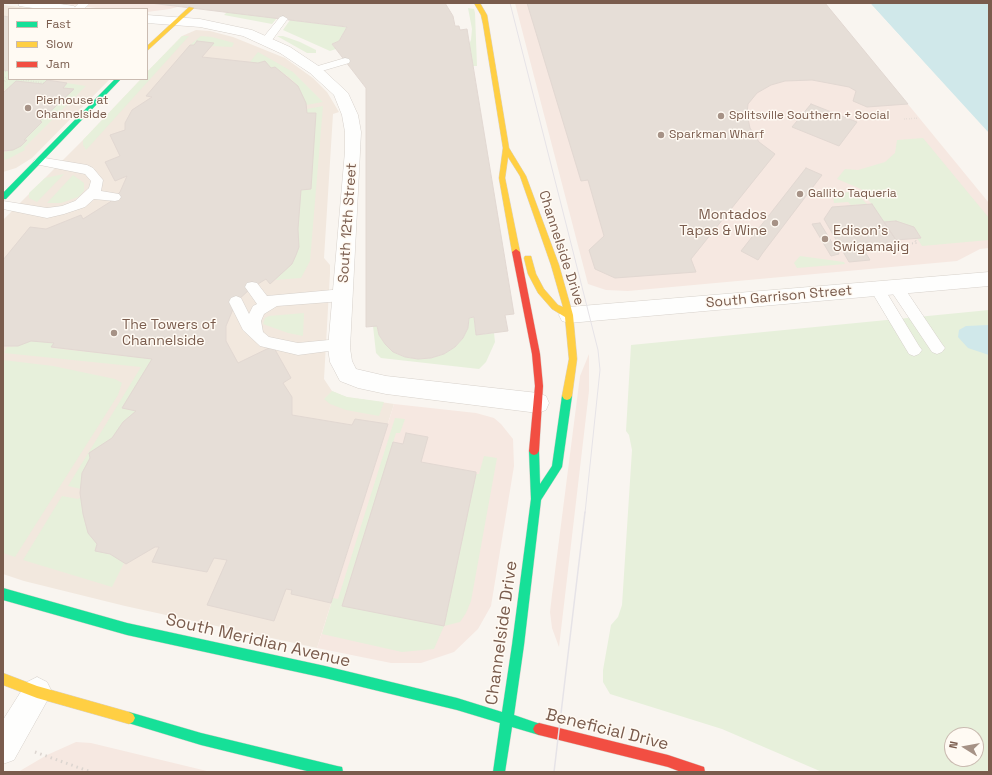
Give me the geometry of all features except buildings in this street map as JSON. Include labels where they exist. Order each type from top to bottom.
[{"type":"main road","name":"Channelside Drive","points":[[477,3],[484,15],[506,148],[502,178],[536,354],[539,386],[533,462],[536,499],[518,645],[499,772]]},
{"type":"main road","points":[[484,15],[491,5]]},
{"type":"main road","points":[[148,48],[175,20],[191,8]]},
{"type":"main road","points":[[6,191],[39,161],[117,80]]},
{"type":"main road","name":"Channelside Drive","points":[[506,148],[523,176],[557,271],[569,315],[572,359],[557,466],[536,499]]},
{"type":"main road","points":[[506,203],[520,229]]},
{"type":"main road","points":[[526,248],[529,266],[536,283],[555,307],[569,315]]},
{"type":"main road","name":"South Meridian Avenue","points":[[3,594],[51,609],[119,627],[340,676],[457,704],[506,720]]},
{"type":"main road","points":[[3,679],[37,692],[201,739],[337,772]]},
{"type":"main road","name":"Beneficial Drive","points":[[506,720],[558,735],[668,761],[699,772]]},
{"type":"street","points":[[24,3],[56,8]]},
{"type":"street","name":"South 12th Street","points":[[148,19],[175,20],[215,25],[247,33],[285,50],[314,70],[341,93],[350,115],[353,132],[339,345],[341,362],[348,375],[358,379],[386,385],[538,403]]},
{"type":"street","name":"South Garrison Street","points":[[569,315],[989,279]]},
{"type":"street","points":[[3,749],[37,692]]},
{"type":"lane","points":[[266,41],[283,19]]},
{"type":"lane","points":[[314,70],[345,61]]},
{"type":"lane","points":[[3,205],[46,213],[64,210],[80,204],[95,190],[97,180],[89,171],[83,168],[39,161]]},
{"type":"lane","points":[[91,194],[115,197]]},
{"type":"lane","points":[[252,287],[258,297],[264,302],[272,303],[343,295]]},
{"type":"lane","points":[[887,288],[936,348]]},
{"type":"lane","points":[[887,288],[914,350]]},
{"type":"lane","points":[[236,302],[248,326],[265,342],[291,348],[339,345]]},
{"type":"lane","points":[[256,334],[254,321],[258,310],[272,303]]},
{"type":"path","points":[[23,80],[44,83]]},
{"type":"path","points":[[904,118],[919,118]]},
{"type":"path","points":[[905,244],[917,243],[914,239]]},
{"type":"path","points":[[47,755],[91,772]]},
{"type":"shaded area","points":[[57,3],[181,3],[177,7],[170,9],[148,12],[148,8],[96,8]]},
{"type":"shaded area","points":[[515,3],[825,3],[989,203],[989,248],[980,249],[957,261],[628,291],[606,290],[588,284]]},
{"type":"shaded area","points":[[3,5],[27,8],[8,8],[8,80],[109,80],[32,158],[16,168],[3,172]]},
{"type":"shaded area","name":"The Towers of Channelside","points":[[196,30],[210,31],[233,37],[285,58],[313,78],[327,92],[339,112],[333,114],[324,258],[330,265],[330,273],[324,379],[332,391],[346,397],[394,404],[317,648],[125,606],[24,581],[3,574],[3,220],[83,140],[140,80],[148,80],[148,71],[182,36]]},
{"type":"shaded area","points":[[589,354],[589,391],[559,647],[552,628],[550,612],[580,376]]},
{"type":"shaded area","points":[[394,404],[476,413],[494,418],[513,439],[514,466],[491,606],[478,629],[454,652],[421,663],[391,663],[317,648]]},
{"type":"shaded area","points":[[76,742],[91,743],[211,772],[18,772],[47,755]]},
{"type":"green space","points":[[468,8],[474,9],[475,13],[477,66],[473,66],[469,44],[472,29]]},
{"type":"green space","points":[[227,12],[277,18],[272,24],[224,15]]},
{"type":"green space","points":[[290,20],[347,27],[339,41],[332,44],[336,49],[330,51],[283,30]]},
{"type":"green space","points":[[182,36],[189,36],[86,150],[83,145],[83,140],[140,80],[148,80],[148,71]]},
{"type":"green space","points":[[201,36],[212,37],[234,43],[232,47],[190,45]]},
{"type":"green space","points":[[277,36],[283,36],[300,42],[316,50],[316,53],[307,53]]},
{"type":"green space","points":[[258,52],[293,72],[323,102],[306,105],[298,86],[290,78],[275,67],[271,68],[250,62]]},
{"type":"green space","points":[[3,70],[8,71],[8,80],[47,80],[43,84],[3,90]]},
{"type":"green space","points":[[67,83],[86,86],[24,148],[25,150],[3,160],[3,152],[13,150],[27,141],[24,140],[41,122],[40,121],[73,89],[63,88]]},
{"type":"green space","points":[[323,106],[310,261],[301,278],[275,280],[292,264],[299,247],[298,229],[301,190],[316,113],[307,113],[307,109]]},
{"type":"green space","points":[[923,138],[989,218],[989,240],[922,246],[917,238],[921,237],[914,227],[896,221],[884,222],[861,189],[837,179],[845,169],[858,170],[885,162],[895,153],[897,140]]},
{"type":"green space","points":[[64,174],[37,202],[29,198],[29,193],[45,178]]},
{"type":"green space","points":[[73,175],[84,183],[84,191],[78,197],[61,203],[47,203]]},
{"type":"green space","points":[[849,192],[857,194],[867,204],[851,205],[848,202],[834,203],[833,197],[836,194]]},
{"type":"green space","points":[[800,256],[844,262],[845,264],[797,268],[794,263]]},
{"type":"green space","points":[[989,310],[989,772],[822,772],[722,729],[610,694],[603,682],[603,670],[611,625],[618,617],[622,605],[632,450],[629,435],[626,431],[631,345]]},
{"type":"green space","points":[[304,313],[303,336],[288,333],[263,324],[265,318],[269,316]]},
{"type":"green space","points":[[474,317],[476,335],[494,333],[495,342],[486,362],[479,369],[381,358],[376,353],[373,326],[377,326],[379,335],[393,352],[405,357],[418,359],[431,358],[444,354],[455,347],[463,338],[468,328],[469,318]]},
{"type":"green space","points":[[31,341],[54,343],[52,348],[152,359],[122,408],[136,411],[123,422],[112,438],[89,453],[90,458],[82,473],[81,489],[68,486],[141,367],[4,353],[7,347],[18,346]]},
{"type":"green space","points":[[3,360],[53,366],[115,379],[122,383],[118,395],[15,557],[3,553]]},
{"type":"green space","points":[[332,391],[347,397],[384,402],[379,416],[346,410],[330,404],[324,399]]},
{"type":"green space","points":[[395,418],[405,419],[400,433],[396,433],[342,605],[444,626],[434,649],[402,652],[322,634],[333,598],[338,599]]},
{"type":"green space","points":[[484,456],[497,458],[471,601],[460,622],[444,626],[476,474],[479,474]]},
{"type":"green space","points":[[62,496],[78,499],[81,497],[83,514],[88,533],[97,544],[95,550],[110,554],[124,563],[112,587],[23,560]]},
{"type":"water","points":[[870,3],[989,3],[989,133]]},
{"type":"water","points":[[989,325],[989,355],[968,348],[958,337],[959,330],[966,326]]},
{"type":"pier","points":[[868,3],[870,3],[989,135],[988,134]]},
{"type":"tram line","points":[[510,3],[598,350],[600,370],[585,513]]},
{"type":"tram line","points":[[554,772],[585,512]]},
{"type":"traffic: fast","points":[[3,197],[117,80]]},
{"type":"traffic: fast","points":[[536,499],[557,467],[567,396]]},
{"type":"traffic: fast","points":[[499,772],[518,645],[536,499],[534,451]]},
{"type":"traffic: fast","points":[[3,594],[127,629],[325,672],[457,704],[539,729]]},
{"type":"traffic: fast","points":[[129,718],[201,739],[337,772]]},
{"type":"traffic: slow","points":[[477,3],[484,15],[486,24],[506,148],[502,178],[516,252]]},
{"type":"traffic: slow","points":[[148,48],[191,8]]},
{"type":"traffic: slow","points":[[506,148],[523,176],[555,265],[569,315],[573,359],[567,396]]},
{"type":"traffic: slow","points":[[528,258],[532,274],[541,291],[555,307],[569,315]]},
{"type":"traffic: slow","points":[[3,679],[37,692],[129,718]]},
{"type":"traffic: jam","points":[[516,252],[536,354],[539,386],[534,451]]},
{"type":"traffic: jam","points":[[539,729],[668,761],[699,772]]},
{"type":"place","name":"Pierhouse at Channelside","points":[[28,108]]},
{"type":"place","name":"Splitsville Southern + Social","points":[[721,116]]},
{"type":"place","name":"Sparkman Wharf","points":[[661,135]]},
{"type":"place","name":"Gallito Taqueria","points":[[800,194]]},
{"type":"place","name":"Montados Tapas & Wine","points":[[775,223]]},
{"type":"place","name":"Edison's Swigamajig","points":[[825,239]]},
{"type":"place","name":"The Towers of Channelside","points":[[114,333]]}]
